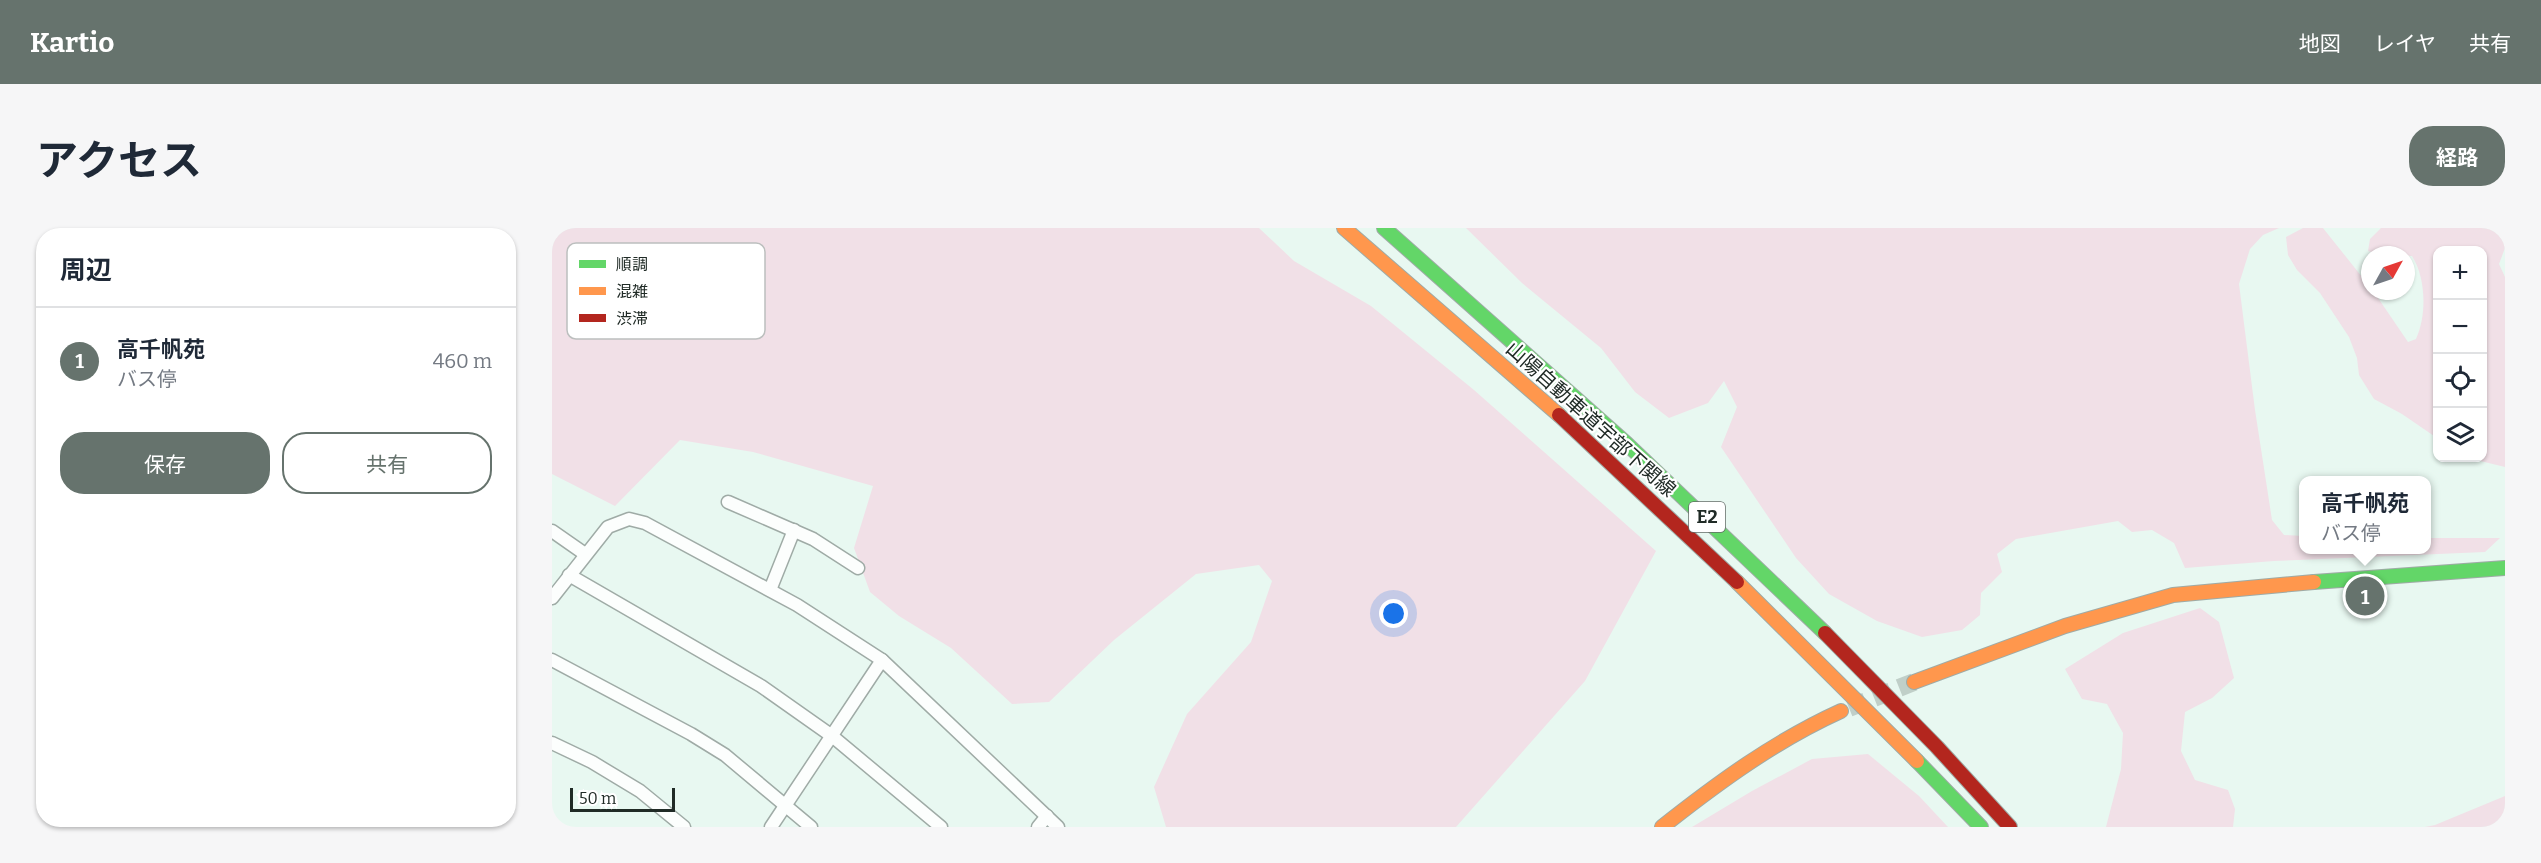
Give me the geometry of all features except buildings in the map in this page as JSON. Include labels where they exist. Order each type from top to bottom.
[{"type":"main road","name":"山陽自動車道宇部下関線","points":[[1343,228],[1456,324],[1703,547],[1982,827]]},
{"type":"main road","name":"山陽自動車道宇部下関線","points":[[1384,228],[1534,357],[1726,533],[1910,719],[2010,827]]},
{"type":"main road","points":[[1914,682],[2065,626],[2173,596],[2241,587],[2505,567]]},
{"type":"main road","points":[[1662,827],[1717,783],[1765,750],[1810,724],[1841,711]]},
{"type":"street","points":[[728,502],[813,539],[858,568]]},
{"type":"street","points":[[552,597],[608,527],[629,519],[645,523],[770,590],[882,660],[1058,827]]},
{"type":"street","points":[[770,590],[794,530]]},
{"type":"street","points":[[552,531],[585,554]]},
{"type":"street","points":[[570,575],[761,686],[832,736],[941,827]]},
{"type":"street","points":[[552,660],[691,734],[725,755],[811,827]]},
{"type":"street","points":[[771,827],[882,660]]},
{"type":"street","points":[[552,743],[592,762],[640,791],[684,827]]},
{"type":"street","points":[[1038,827],[1047,816]]},
{"type":"shaded area","points":[[552,228],[1259,228],[1294,261],[1371,306],[1474,390],[1656,551],[1585,681],[1456,827],[1166,827],[1154,787],[1187,714],[1251,642],[1272,581],[1259,565],[1196,574],[1114,640],[1049,702],[1012,704],[951,648],[899,616],[870,592],[854,548],[873,486],[753,452],[680,440],[615,506],[552,474]]},
{"type":"shaded area","points":[[1466,228],[2279,228],[2263,235],[2250,249],[2239,284],[2272,520],[2284,535],[2299,536],[2299,554],[2431,554],[2431,538],[2500,538],[2485,552],[2274,561],[2185,568],[2174,543],[2152,530],[2132,532],[2118,521],[2016,539],[1997,554],[2002,572],[1981,593],[1980,615],[1962,630],[1922,637],[1877,621],[1829,594],[1796,558],[1721,447],[1737,407],[1724,381],[1708,403],[1669,418],[1635,392],[1601,348],[1522,283]]},
{"type":"shaded area","points":[[2303,228],[2323,228],[2361,276],[2361,300],[2379,300],[2408,342],[2416,339],[2423,308],[2422,286],[2415,261],[2415,246],[2369,246],[2370,239],[2381,228],[2505,228],[2505,248],[2499,264],[2505,277],[2505,467],[2484,462],[2487,462],[2487,246],[2433,246],[2433,435],[2402,414],[2374,399],[2359,375],[2357,358],[2349,337],[2320,293],[2297,270],[2288,255],[2286,237]]},
{"type":"shaded area","points":[[2200,608],[2219,622],[2234,678],[2212,698],[2185,712],[2181,751],[2195,780],[2228,790],[2235,809],[2233,827],[2106,827],[2121,769],[2123,733],[2107,704],[2082,699],[2065,669],[2123,633]]},
{"type":"shaded area","points":[[1868,754],[1919,796],[1948,827],[1692,827],[1812,759]]},
{"type":"shaded area","points":[[2505,796],[2505,827],[2425,827],[2435,825]]},
{"type":"tunnel","points":[[1849,708],[1914,682]]},
{"type":"traffic: fast","points":[[1384,228],[1627,444],[1825,633]]},
{"type":"traffic: fast","points":[[2314,582],[2505,568]]},
{"type":"traffic: fast","points":[[1917,761],[1981,827]]},
{"type":"traffic: slow","points":[[1344,228],[1559,415]]},
{"type":"traffic: slow","points":[[1737,582],[1917,761]]},
{"type":"traffic: slow","points":[[1914,682],[2065,626],[2173,595],[2314,582]]},
{"type":"traffic: slow","points":[[1662,827],[1748,763],[1793,735],[1841,711]]},
{"type":"traffic: jam","points":[[1559,415],[1737,582]]},
{"type":"traffic: jam","points":[[1825,633],[1937,747],[2010,827]]},
{"type":"place","name":"高千帆苑","points":[[2365,596]]}]
